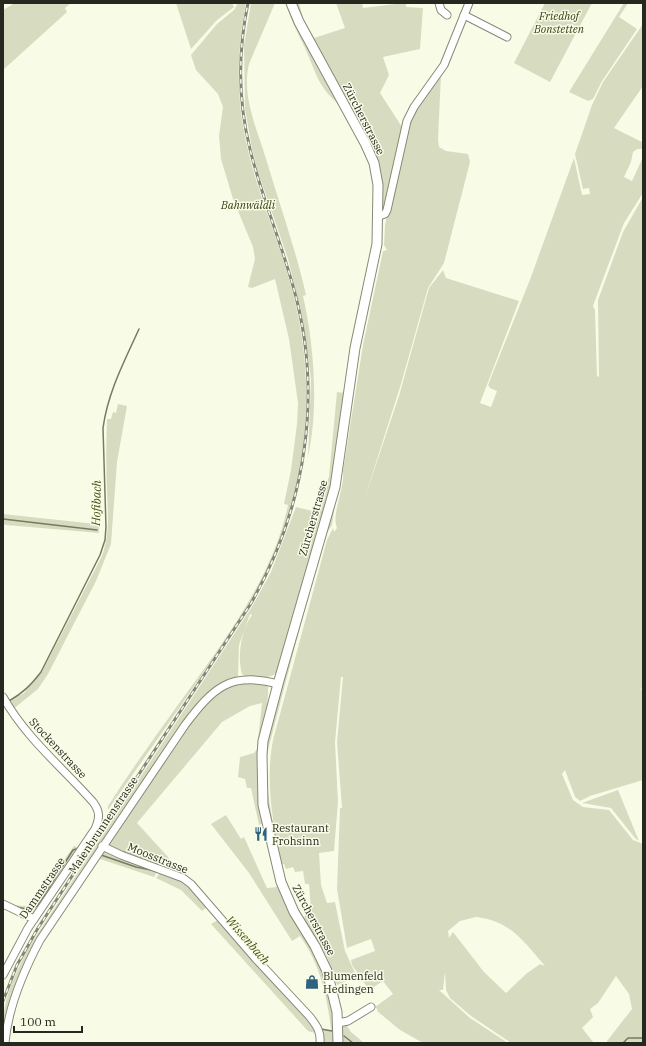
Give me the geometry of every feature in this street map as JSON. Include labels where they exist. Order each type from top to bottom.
[{"type":"main road","name":"Zürcherstrasse","points":[[291,3],[299,22],[370,154],[378,185],[379,216],[374,260],[355,348],[335,487],[278,684],[263,741],[262,755],[261,778],[265,816],[284,890],[294,912],[315,946],[325,967],[333,991],[338,1023],[338,1043]]},
{"type":"street","points":[[439,3],[441,10],[447,15]]},
{"type":"street","points":[[379,216],[385,214],[387,210],[407,121],[414,107],[444,65],[469,3]]},
{"type":"street","points":[[464,15],[508,37]]},
{"type":"street","name":"Maienbrunnenstrasse","points":[[5,1043],[14,998],[32,954],[49,924],[179,733],[212,695],[226,684],[242,680],[258,680],[278,684]]},
{"type":"street","name":"Stockenstrasse","points":[[3,697],[19,723],[93,802],[99,813]]},
{"type":"street","name":"Dammstrasse","points":[[3,975],[16,948],[34,919],[95,828],[99,813]]},
{"type":"street","name":"Moosstrasse","points":[[102,846],[121,856],[183,878],[192,884],[256,959],[310,1017],[318,1027],[321,1036],[320,1043]]},
{"type":"street","points":[[3,904],[34,919]]},
{"type":"street","points":[[338,1023],[348,1021],[371,1007]]},
{"type":"green space","points":[[15,3],[71,3],[65,8],[67,12],[3,70],[3,10]]},
{"type":"green space","points":[[176,3],[232,3],[234,7],[217,20],[191,49]]},
{"type":"green space","name":"Bahnwäldli","points":[[238,3],[246,3],[240,40],[239,58],[239,95],[244,132],[257,183],[289,279],[298,317],[304,355],[306,394],[305,433],[300,471],[291,509],[278,546],[262,581],[237,623],[193,689],[108,810],[108,806],[154,738],[240,616],[269,562],[280,534],[288,505],[284,504],[291,470],[298,403],[289,339],[275,279],[252,288],[248,287],[255,259],[253,247],[233,199],[221,159],[219,136],[223,107],[218,94],[196,70],[191,55],[217,24],[234,10]]},
{"type":"green space","points":[[251,3],[275,3],[249,64],[247,89],[252,114],[293,245],[306,295],[303,296],[310,334],[314,376],[313,418],[308,456],[311,379],[302,315],[288,259],[258,172],[252,149],[245,109],[244,45]]},
{"type":"green space","points":[[286,3],[342,107],[328,94],[319,80]]},
{"type":"green space","points":[[295,3],[299,3],[303,18],[314,38],[345,28],[336,3],[362,3],[363,8],[406,3],[406,7],[423,8],[420,49],[383,57],[389,75],[380,93],[402,127],[385,209],[382,211],[380,178],[301,21]]},
{"type":"green space","name":"Friedhof Bonstetten","points":[[545,3],[592,3],[550,82],[514,63]]},
{"type":"green space","points":[[624,3],[628,3],[619,17],[637,29],[602,81],[593,99],[588,101],[569,92]]},
{"type":"green space","points":[[643,24],[643,86],[614,128],[642,142],[643,140],[643,149],[637,149],[633,152],[631,162],[624,177],[632,181],[643,157],[643,193],[624,223],[593,306],[595,310],[597,376],[599,377],[598,300],[623,232],[643,197],[643,687],[640,690],[643,689],[643,780],[590,796],[580,801],[575,797],[565,770],[562,774],[573,800],[583,807],[609,810],[633,840],[643,844],[643,1043],[608,1043],[607,1041],[632,1009],[629,994],[616,976],[598,1003],[590,1009],[593,1017],[582,1028],[594,1043],[511,1043],[471,1016],[450,998],[446,990],[445,972],[443,990],[439,990],[470,1018],[508,1043],[423,1043],[400,1030],[377,1011],[378,1010],[375,1007],[393,994],[383,981],[369,990],[352,965],[351,960],[375,951],[371,939],[347,948],[337,889],[340,808],[342,808],[337,742],[343,677],[341,677],[335,742],[338,802],[334,851],[319,853],[321,885],[327,903],[335,902],[345,951],[357,977],[337,985],[327,957],[304,919],[306,911],[311,910],[309,884],[305,884],[303,871],[295,872],[293,867],[286,869],[284,864],[281,864],[275,833],[270,787],[273,740],[327,540],[333,528],[334,532],[337,528],[336,515],[342,485],[363,345],[383,251],[387,250],[384,245],[385,225],[404,137],[414,111],[441,75],[438,139],[439,147],[446,151],[468,154],[470,162],[444,263],[428,288],[401,384],[365,497],[399,396],[429,288],[443,270],[446,278],[519,301],[480,403],[491,407],[497,391],[490,388],[488,385],[531,277],[574,158],[582,195],[590,194],[589,188],[583,189],[575,154],[592,105],[603,82]],"holes":[[[476,917],[488,919],[498,923],[515,934],[545,966],[540,964],[526,974],[506,993],[484,972],[453,932],[449,938],[448,931],[460,921]]]},
{"type":"green space","points":[[337,392],[345,393],[332,489],[278,671],[267,677],[245,676],[242,674],[240,652],[245,628],[239,645],[238,676],[215,687],[185,719],[43,928],[30,951],[20,975],[3,1026],[7,996],[27,950],[253,605],[271,572],[296,507],[317,512],[320,508],[329,476]],"holes":[[[250,614],[252,615],[245,628]]]},
{"type":"green space","points":[[118,404],[127,406],[117,462],[111,544],[96,581],[48,674],[38,689],[12,710],[8,703],[24,693],[42,672],[105,548],[108,525],[106,465],[107,419],[111,419],[113,412],[116,413]]},
{"type":"green space","points":[[335,504],[332,525],[326,534],[310,589],[268,750],[268,789],[277,853],[270,828],[266,801],[264,775],[266,748],[310,581]]},
{"type":"green space","points":[[3,514],[96,524],[99,526],[99,533],[6,525],[3,524]]},
{"type":"green space","points":[[247,682],[264,684],[268,687],[267,703],[258,757],[259,786],[264,823],[259,825],[251,788],[247,788],[245,779],[238,777],[240,757],[254,753],[257,749],[262,703],[250,706],[222,722],[137,823],[169,858],[160,866],[122,854],[108,845],[181,734],[204,705],[229,686]]},
{"type":"green space","points":[[618,790],[639,841],[611,808],[582,803]]},
{"type":"green space","points":[[226,815],[241,839],[244,837],[267,888],[277,887],[278,883],[324,970],[333,1007],[335,1043],[322,1043],[321,1029],[331,1030],[329,1017],[322,980],[307,947],[300,936],[292,941],[249,873],[211,824]]},
{"type":"green space","points":[[74,846],[81,848],[34,913],[29,914],[9,904],[22,906],[32,905]]},
{"type":"green space","points":[[104,851],[157,872],[154,877],[97,858]]},
{"type":"green space","points":[[161,872],[185,882],[207,907],[202,911],[181,890],[156,878]]},
{"type":"green space","points":[[218,920],[296,1004],[318,1033],[307,1030],[211,924]]},
{"type":"green space","points":[[346,1024],[351,1032],[364,1043],[343,1043],[343,1027]]},
{"type":"waterway","name":"Hofibach","points":[[9,701],[34,681],[41,672],[100,555],[105,540],[106,527],[103,428],[105,415],[122,365],[139,329]]},
{"type":"waterway","points":[[3,519],[97,530]]},
{"type":"waterway","name":"Wissenbach","points":[[16,907],[32,910],[38,905],[73,850],[76,849]]},
{"type":"waterway","name":"Wissenbach","points":[[101,855],[136,867],[156,871]]},
{"type":"waterway","name":"Wissenbach","points":[[321,1029],[332,1031]]},
{"type":"waterway","name":"Wissenbach","points":[[344,1036],[353,1043]]},
{"type":"waterway","name":"Wissenbach","points":[[623,1043],[628,1038],[643,1038]]},
{"type":"railway","points":[[3,1001],[17,965],[38,928],[250,605],[269,568],[285,529],[296,490],[304,450],[308,409],[307,368],[302,327],[293,286],[250,149],[243,113],[241,94],[241,58],[242,39],[248,3]]},
{"type":"place","name":"Restaurant Frohsinn","points":[[261,834]]},
{"type":"place","name":"Blumenfeld Hedingen","points":[[312,982]]}]
